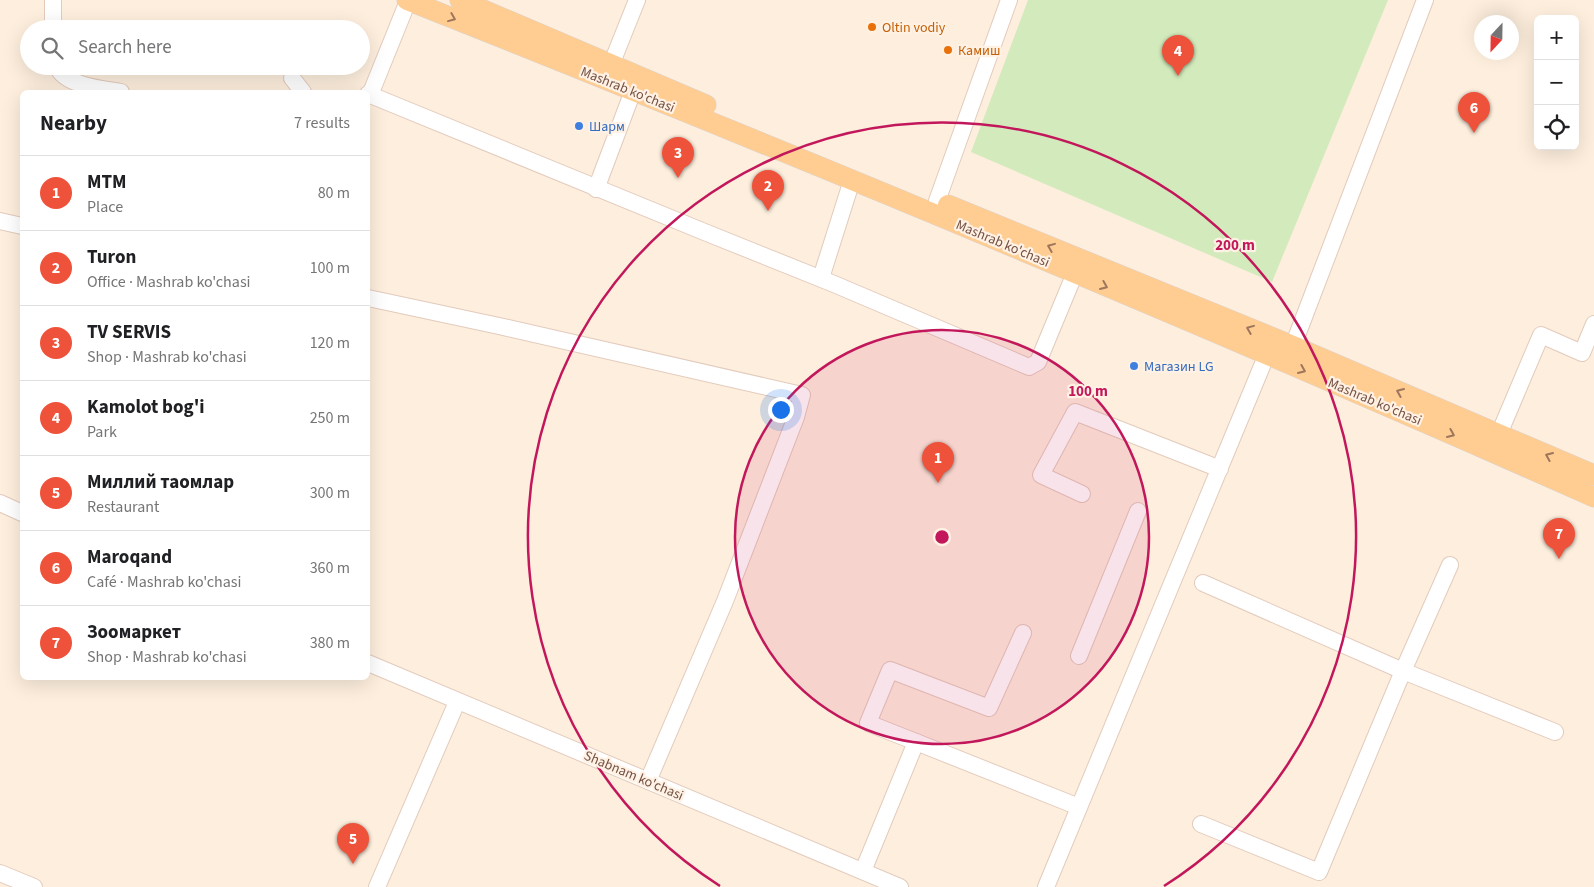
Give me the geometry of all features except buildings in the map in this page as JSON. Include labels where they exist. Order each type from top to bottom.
[{"type":"main road","name":"Mashrab ko'chasi","points":[[408,0],[633,91],[724,120],[937,200],[1293,346],[1594,476]]},
{"type":"main road","name":"Mashrab ko'chasi","points":[[460,0],[611,65],[852,180],[1266,354],[1594,497]]},
{"type":"main road","points":[[1571,465],[1594,460]]},
{"type":"street","points":[[53,0],[53,20]]},
{"type":"street","points":[[367,90],[408,0]]},
{"type":"street","points":[[611,65],[637,0]]},
{"type":"street","points":[[937,200],[1009,0]]},
{"type":"street","points":[[1293,346],[1425,0]]},
{"type":"street","points":[[64,75],[76,83],[112,90]]},
{"type":"street","points":[[292,78],[301,90]]},
{"type":"street","points":[[596,189],[633,91]]},
{"type":"street","points":[[370,96],[596,189],[821,278],[1029,367],[1038,362],[1075,274]]},
{"type":"street","points":[[821,278],[852,180]]},
{"type":"street","points":[[0,221],[20,226]]},
{"type":"street","points":[[370,298],[547,336],[805,396],[725,601],[648,781]]},
{"type":"street","points":[[1499,434],[1541,335],[1582,353],[1594,324]]},
{"type":"street","points":[[1046,887],[1266,354]]},
{"type":"street","points":[[1082,494],[1041,475],[1075,412],[1220,469]]},
{"type":"street","points":[[0,503],[20,512]]},
{"type":"street","points":[[1080,656],[1138,511]]},
{"type":"street","points":[[1201,824],[1319,872],[1403,671],[1450,566]]},
{"type":"street","points":[[1203,583],[1403,671],[1555,732]]},
{"type":"street","points":[[1023,633],[989,708],[890,670],[868,723],[1079,807]]},
{"type":"street","name":"Shabnam ko'chasi","points":[[370,664],[900,887]]},
{"type":"street","points":[[377,887],[457,702]]},
{"type":"street","points":[[863,871],[916,742]]},
{"type":"street","points":[[0,873],[34,887]]},
{"type":"green space","points":[[1028,0],[1388,0],[1272,282],[971,152]]},
{"type":"place","name":"Oltin vodiy","points":[[872,27]]},
{"type":"place","name":"Камиш","points":[[948,50]]},
{"type":"place","name":"Kamolot bog'i","points":[[1178,76]]},
{"type":"place","name":"Шарм","points":[[579,126]]},
{"type":"place","name":"Maroqand","points":[[1474,133]]},
{"type":"place","name":"TV SERVIS","points":[[678,178]]},
{"type":"place","name":"Turon","points":[[768,211]]},
{"type":"place","name":"Магазин LG","points":[[1134,366]]},
{"type":"place","name":"MTM","points":[[938,483]]},
{"type":"place","name":"Зоомаркет","points":[[1559,559]]},
{"type":"place","name":"Миллий таомлар","points":[[353,864]]}]
